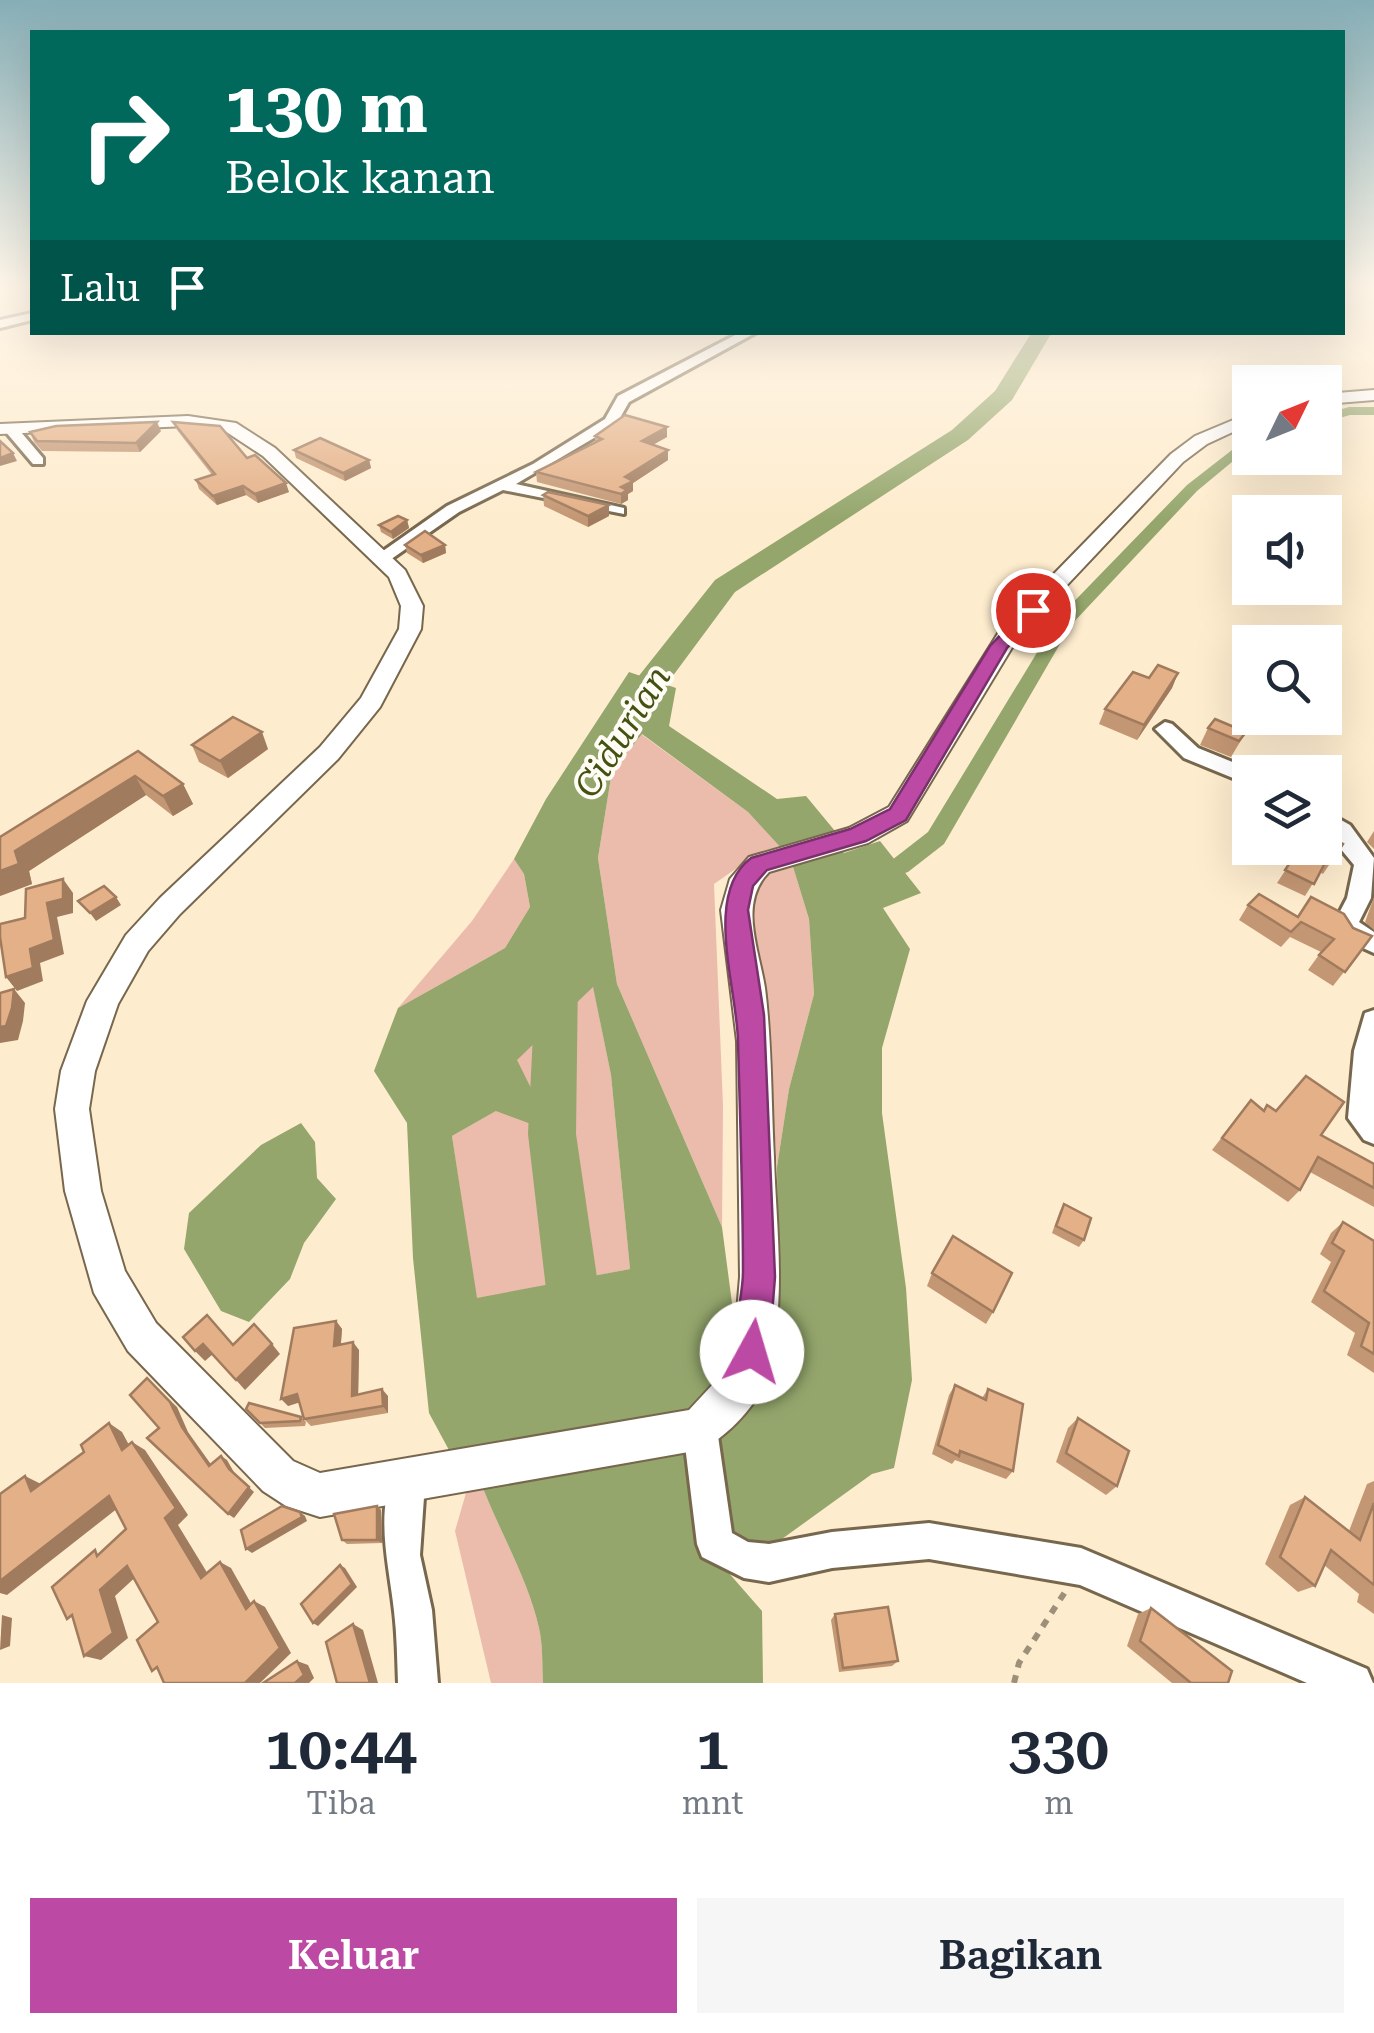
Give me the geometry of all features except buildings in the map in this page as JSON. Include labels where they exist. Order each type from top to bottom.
[{"type":"street","points":[[381,558],[453,509],[538,468],[612,422],[623,399],[693,363]]},
{"type":"street","points":[[1342,397],[1374,395]]},
{"type":"street","points":[[5,428],[172,421],[216,422],[230,427],[269,452],[381,558],[408,591],[413,616],[410,630],[377,692],[329,753],[170,906],[138,943],[104,1001],[78,1071],[72,1109],[84,1191],[108,1279],[142,1337],[278,1476],[301,1491],[320,1495],[688,1430],[744,1381],[756,1324],[759,1277],[749,988],[736,910],[744,879],[759,864],[858,836],[898,814],[1010,632],[1068,576],[1177,458],[1201,440],[1232,426]]},
{"type":"street","points":[[5,428],[38,460]]},
{"type":"street","points":[[502,485],[618,511]]},
{"type":"street","points":[[1165,729],[1190,753],[1232,770]]},
{"type":"street","points":[[1342,831],[1366,864],[1359,898],[1346,923],[1352,932],[1374,943]]},
{"type":"street","points":[[1374,1021],[1367,1052],[1362,1118],[1374,1130]]},
{"type":"street","points":[[688,1430],[715,1544],[744,1560],[768,1564],[832,1550],[929,1541],[1081,1568],[1353,1683]]},
{"type":"street","points":[[418,1683],[412,1610],[402,1555],[424,1479]]},
{"type":"path","points":[[1014,1683],[1019,1663],[1081,1568]]},
{"type":"shaded area","points":[[641,734],[748,812],[782,849],[757,854],[714,884],[723,1106],[722,1227],[617,984],[598,858],[612,771]]},
{"type":"shaded area","points":[[790,857],[809,919],[814,994],[789,1089],[777,1167],[767,1032],[748,889],[762,870]]},
{"type":"shaded area","points":[[514,859],[524,874],[530,907],[505,948],[398,1008],[472,921]]},
{"type":"shaded area","points":[[593,986],[611,1075],[630,1269],[476,1299],[452,1136],[496,1111],[541,1108],[516,1060]]},
{"type":"shaded area","points":[[478,1475],[534,1608],[541,1641],[543,1683],[491,1683],[455,1531],[466,1493]]},
{"type":"water","points":[[629,672],[676,688],[669,726],[777,799],[806,796],[835,831],[782,849],[748,812],[642,734],[612,771],[598,858],[617,984],[722,1227],[732,1303],[727,1363],[712,1402],[684,1420],[450,1452],[429,1413],[413,1258],[407,1123],[374,1071],[398,1008],[505,948],[530,907],[524,874],[514,859],[546,799]],"holes":[[[593,987],[611,1075],[630,1269],[477,1298],[452,1136],[496,1111],[542,1128],[541,1108],[517,1060]]]},
{"type":"water","points":[[880,841],[921,893],[883,908],[910,949],[882,1048],[882,1113],[906,1288],[912,1380],[894,1468],[872,1474],[775,1544],[721,1538],[709,1450],[778,1262],[777,1167],[789,1089],[814,994],[809,919],[790,857],[837,845],[844,853]]},
{"type":"water","points":[[301,1123],[315,1142],[317,1178],[336,1199],[304,1243],[290,1279],[249,1322],[221,1311],[184,1249],[189,1213],[261,1145]]},
{"type":"water","points":[[688,1437],[707,1548],[762,1611],[763,1683],[543,1683],[541,1641],[534,1608],[478,1475]]},
{"type":"waterway","name":"Cidurian","points":[[623,719],[725,586],[960,435],[1004,395],[1024,363]]},
{"type":"waterway","points":[[1342,413],[1374,411]]},
{"type":"waterway","points":[[872,875],[900,866],[936,838],[1064,622],[1192,488],[1232,455]]},
{"type":"waterway","name":"Cidurian","points":[[557,974],[552,1134],[578,1332]]},
{"type":"route","points":[[752,1352],[759,1277],[751,1015],[736,910],[741,886],[759,864],[858,836],[898,814],[1000,646],[1033,610]]}]
